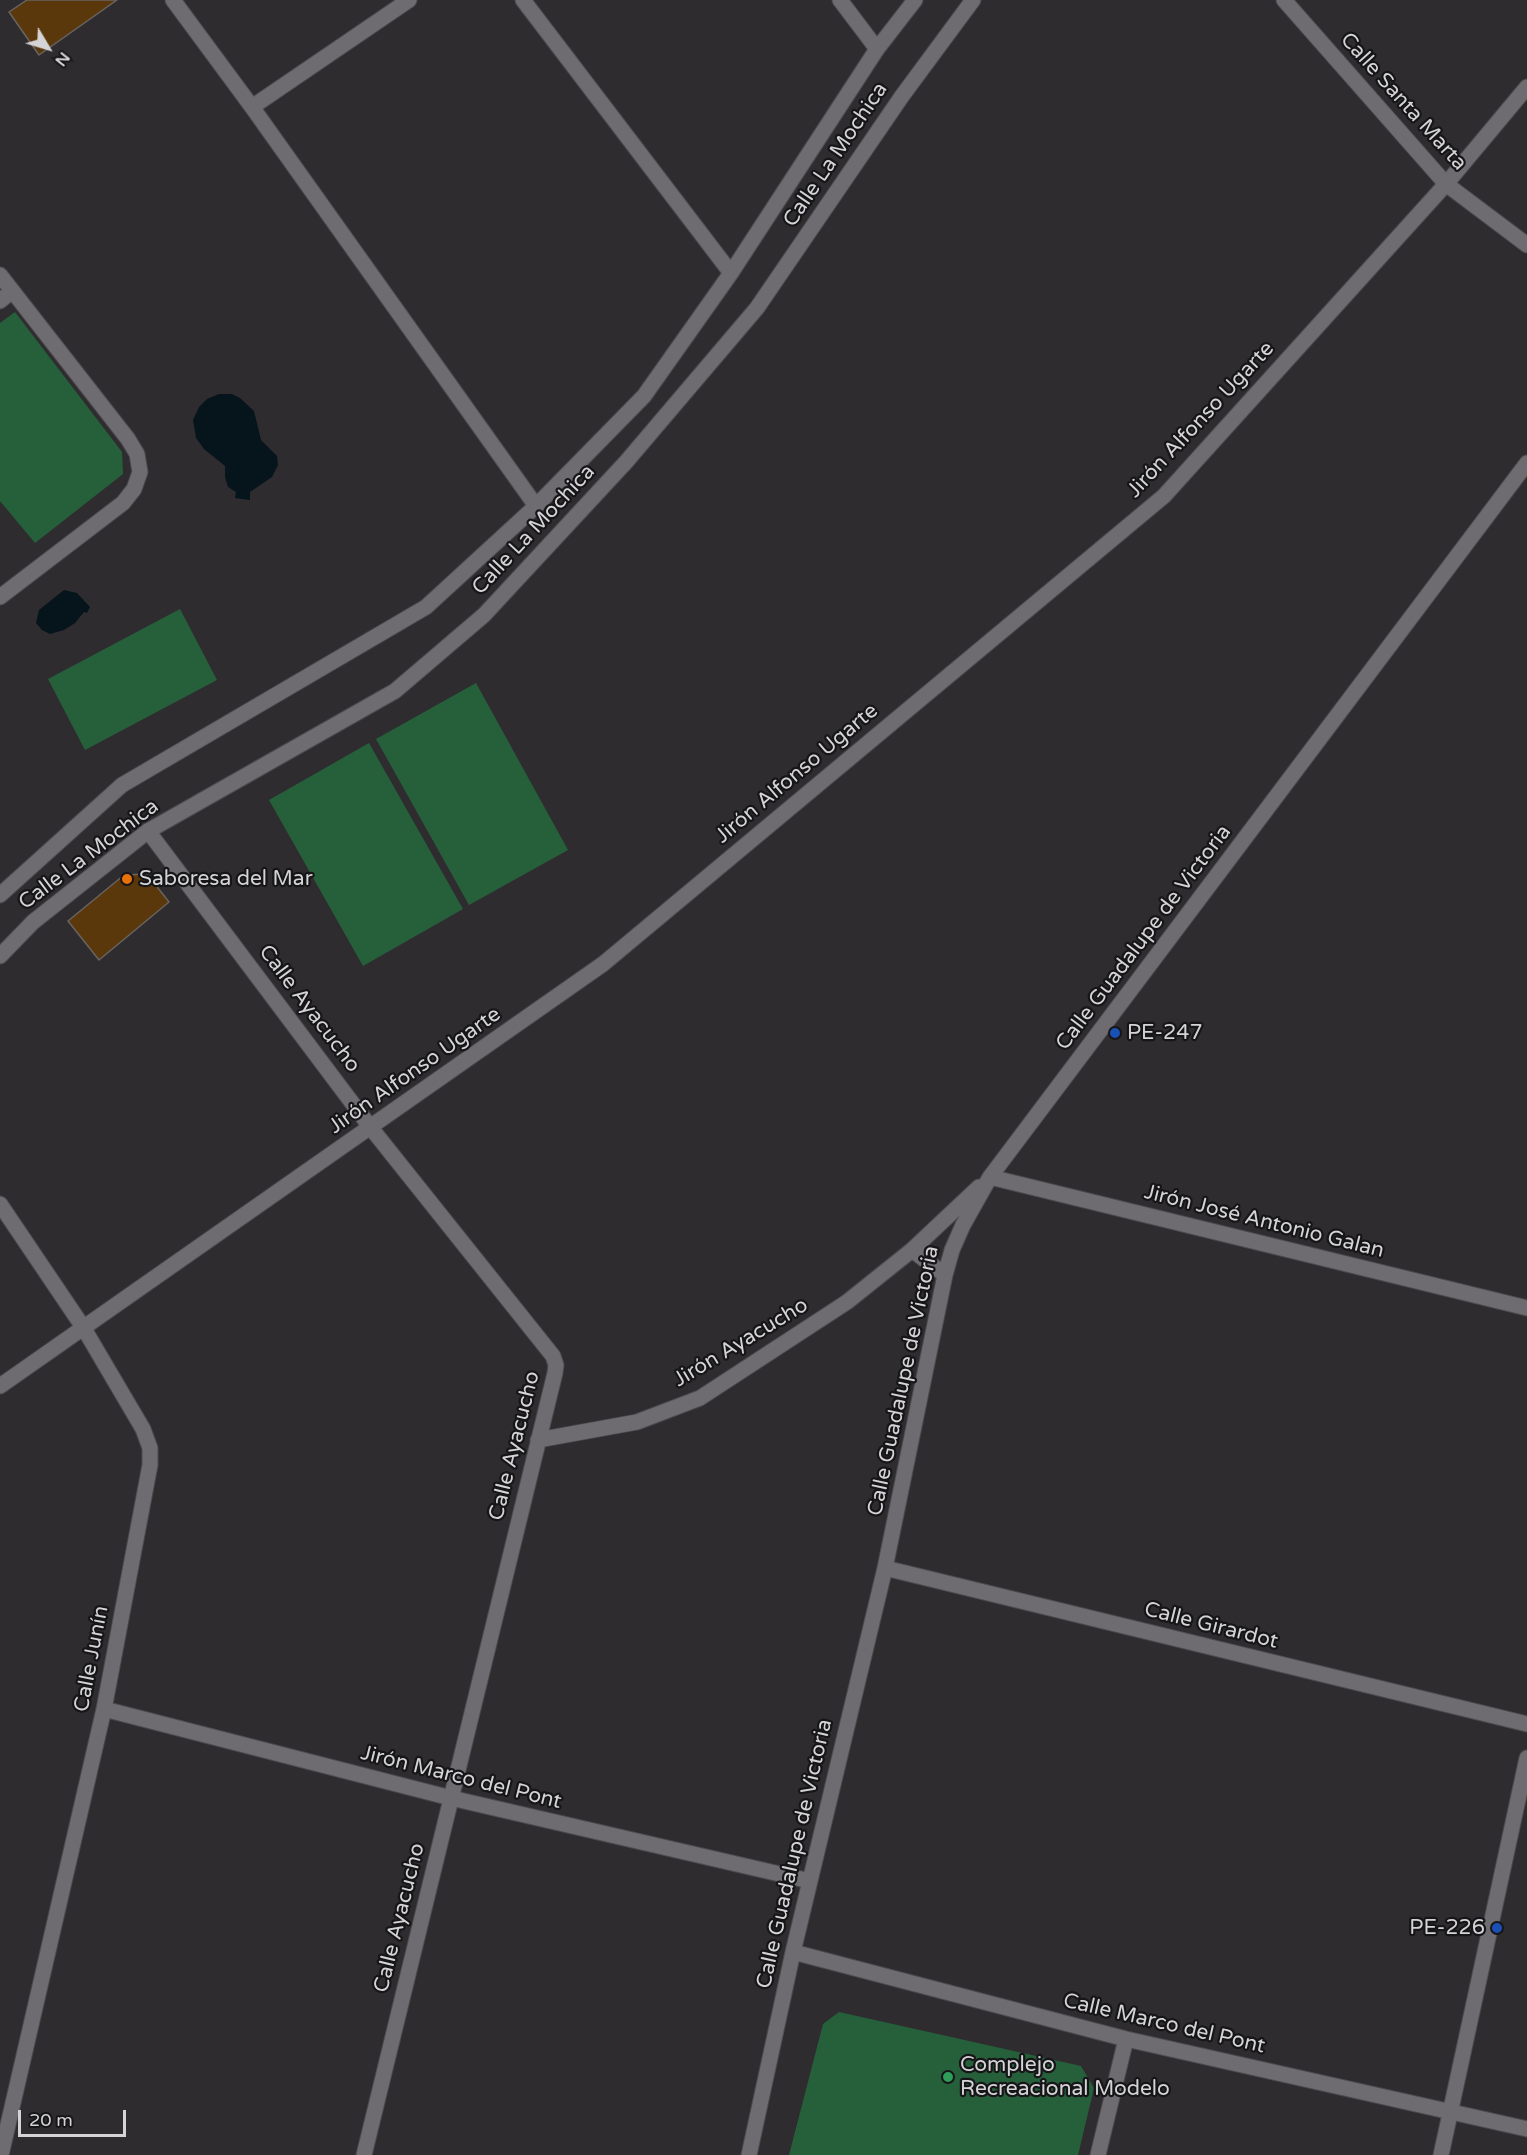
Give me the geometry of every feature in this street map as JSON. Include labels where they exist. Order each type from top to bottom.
[{"type":"street","points":[[173,0],[252,107],[536,506]]},
{"type":"street","points":[[252,107],[409,0]]},
{"type":"street","points":[[523,0],[731,273]]},
{"type":"street","points":[[840,0],[878,49]]},
{"type":"street","name":"Calle La Mochica","points":[[0,895],[122,785],[426,607],[536,506],[644,396],[731,273],[878,49],[915,0]]},
{"type":"street","name":"Calle La Mochica","points":[[0,957],[33,922],[148,831],[395,692],[484,615],[626,462],[757,308],[902,96],[973,0]]},
{"type":"street","name":"Calle Santa Marta","points":[[1284,0],[1446,184],[1527,245]]},
{"type":"street","name":"Jirón Alfonso Ugarte","points":[[0,1386],[603,964],[1164,496],[1446,184],[1527,87]]},
{"type":"street","points":[[0,275],[6,296],[128,439],[137,454],[140,472],[134,489],[123,503],[0,597]]},
{"type":"street","name":"Calle Guadalupe de Victoria","points":[[749,2155],[793,1952],[885,1568],[945,1275],[952,1250],[963,1225],[990,1177],[1527,463]]},
{"type":"street","name":"Calle Ayacucho","points":[[148,831],[371,1128],[553,1356],[555,1373],[364,2155]]},
{"type":"street","name":"Jirón Ayacucho","points":[[538,1440],[637,1422],[700,1398],[847,1302],[912,1250],[990,1177]]},
{"type":"street","name":"Jirón José Antonio Galan","points":[[990,1177],[1527,1308]]},
{"type":"street","name":"Calle Junín","points":[[0,1204],[83,1327],[143,1429],[150,1448],[150,1465],[104,1709],[1,2155]]},
{"type":"street","points":[[912,1250],[945,1275]]},
{"type":"street","name":"Calle Girardot","points":[[885,1568],[1527,1724]]},
{"type":"street","name":"Jirón Marco del Pont","points":[[104,1709],[451,1798],[810,1881]]},
{"type":"street","points":[[1441,2155],[1527,1758]]},
{"type":"street","name":"Calle Marco del Pont","points":[[793,1952],[1126,2039],[1527,2129]]},
{"type":"street","points":[[1098,2155],[1126,2039]]},
{"type":"street","points":[[0,2087],[15,2090]]},
{"type":"green space","points":[[15,312],[122,452],[123,474],[35,543],[0,501],[0,323]]},
{"type":"green space","points":[[180,609],[217,680],[85,750],[48,679]]},
{"type":"green space","points":[[476,683],[568,850],[469,905],[376,739]]},
{"type":"green space","points":[[369,743],[463,909],[363,966],[269,800]]},
{"type":"green space","name":"Complejo Recreacional Modelo","points":[[839,2012],[1081,2066],[1094,2088],[1078,2155],[789,2155],[823,2024]]},
{"type":"shaded area","points":[[219,394],[232,394],[254,411],[261,440],[277,456],[278,465],[272,477],[250,492],[250,500],[235,498],[236,492],[228,487],[225,466],[204,449],[196,438],[193,420],[199,407],[207,399]]},
{"type":"shaded area","points":[[64,590],[77,593],[90,607],[87,613],[84,612],[75,623],[64,630],[50,634],[36,623],[39,610]]},
{"type":"building","points":[[27,0],[117,0],[39,55],[9,12]]},
{"type":"building","points":[[147,874],[169,902],[99,960],[68,921],[124,875]]},
{"type":"place","name":"Saboresa del Mar","points":[[127,879]]},
{"type":"place","name":"PE-247","points":[[1115,1033]]},
{"type":"place","name":"PE-226","points":[[1497,1928]]},
{"type":"place","name":"Complejo Recreacional Modelo","points":[[948,2077]]}]
